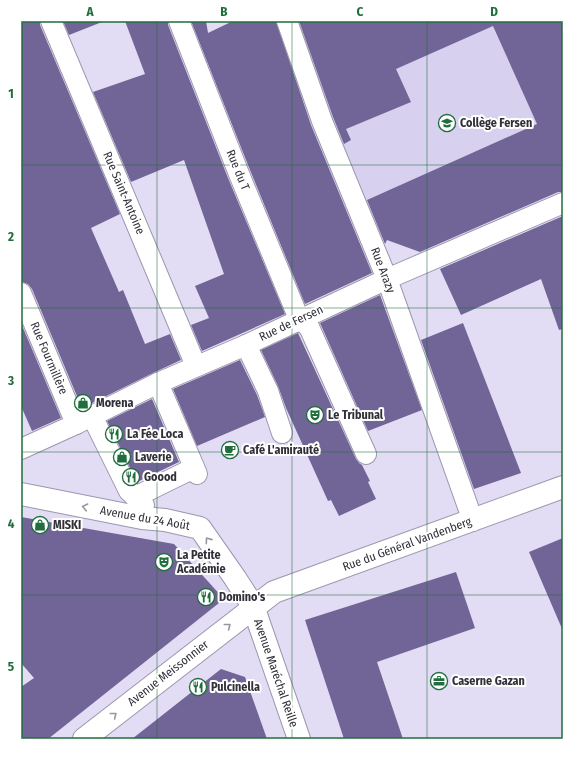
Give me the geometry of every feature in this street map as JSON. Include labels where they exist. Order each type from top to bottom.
[{"type":"street","name":"Rue Saint-Antoine","points":[[51,21],[196,366]]},
{"type":"street","name":"Rue du T","points":[[179,21],[239,174],[299,319],[309,327],[366,454]]},
{"type":"street","name":"Rue Arazy","points":[[287,21],[322,121],[388,279],[473,521]]},
{"type":"street","name":"Rue de Fersen","points":[[21,449],[84,420],[158,383],[246,345],[299,319],[563,203]]},
{"type":"street","name":"Rue Fourmillère","points":[[21,293],[84,420],[129,491],[139,501],[196,471],[158,383]]},
{"type":"street","points":[[246,345],[268,391],[282,433]]},
{"type":"street","name":"Rue du Général Vandenberg","points":[[253,606],[274,592],[473,521],[563,487]]},
{"type":"street","name":"Avenue du 24 Août","points":[[21,494],[142,518],[165,520],[200,528],[253,606]]},
{"type":"street","name":"Avenue Meissonnier","points":[[84,739],[253,606]]},
{"type":"street","name":"Avenue Maréchal Reille","points":[[253,606],[299,739]]},
{"type":"shaded area","name":"Collège Fersen","points":[[295,21],[563,21],[563,193],[466,235],[463,229],[457,235],[419,252],[380,237],[339,146]]},
{"type":"building","points":[[21,21],[40,21],[40,25],[120,214],[91,228],[119,292],[123,290],[145,344],[170,334],[181,360],[82,408],[32,289],[28,284],[21,282]]},
{"type":"building","points":[[63,21],[101,21],[102,22],[69,35]]},
{"type":"building","points":[[125,21],[168,21],[168,25],[228,178],[285,314],[202,351],[191,325],[209,318],[195,286],[224,274],[184,160],[131,182],[93,92],[145,74]]},
{"type":"building","points":[[191,21],[206,21],[208,33],[233,21],[276,21],[311,125],[372,273],[305,304]]},
{"type":"building","name":"Collège Fersen","points":[[299,21],[563,21],[563,192],[558,192],[420,252],[387,240],[385,244],[367,200],[537,124],[493,26],[396,69],[411,102],[346,129],[351,140],[344,144]]},
{"type":"building","points":[[563,216],[563,329],[559,330],[541,279],[461,315],[440,269]]},
{"type":"building","points":[[380,295],[422,410],[368,431],[320,323]]},
{"type":"building","points":[[21,323],[61,418],[32,431],[21,406]]},
{"type":"building","points":[[463,323],[521,473],[474,489],[421,340]]},
{"type":"building","name":"Le Tribunal","points":[[298,333],[356,459],[362,465],[370,481],[368,482],[376,499],[339,516],[331,500],[328,501],[261,350]]},
{"type":"building","points":[[240,360],[257,395],[265,417],[197,446],[173,389]]},
{"type":"building","points":[[152,399],[179,462],[137,482],[107,421]]},
{"type":"building","points":[[21,517],[174,544],[224,599],[48,739],[21,739],[21,687],[34,678],[21,663]]},
{"type":"building","points":[[563,538],[563,631],[529,552]]},
{"type":"building","points":[[456,572],[475,628],[377,662],[403,739],[344,739],[305,620]]},
{"type":"building","points":[[221,669],[245,677],[267,739],[132,739]]},
{"type":"place","name":"Collège Fersen","points":[[447,123]]},
{"type":"place","name":"Morena","points":[[83,403]]},
{"type":"place","name":"Le Tribunal","points":[[315,415]]},
{"type":"place","name":"La Fée Loca","points":[[114,434]]},
{"type":"place","name":"Café L'amirauté","points":[[230,450]]},
{"type":"place","name":"Laverie","points":[[122,457]]},
{"type":"place","name":"Goood","points":[[131,477]]},
{"type":"place","name":"MISKI","points":[[40,525]]},
{"type":"place","name":"La Petite Académie","points":[[164,562]]},
{"type":"place","name":"Domino's","points":[[206,597]]},
{"type":"place","name":"Caserne Gazan","points":[[439,681]]},
{"type":"place","name":"Pulcinella","points":[[198,687]]}]
